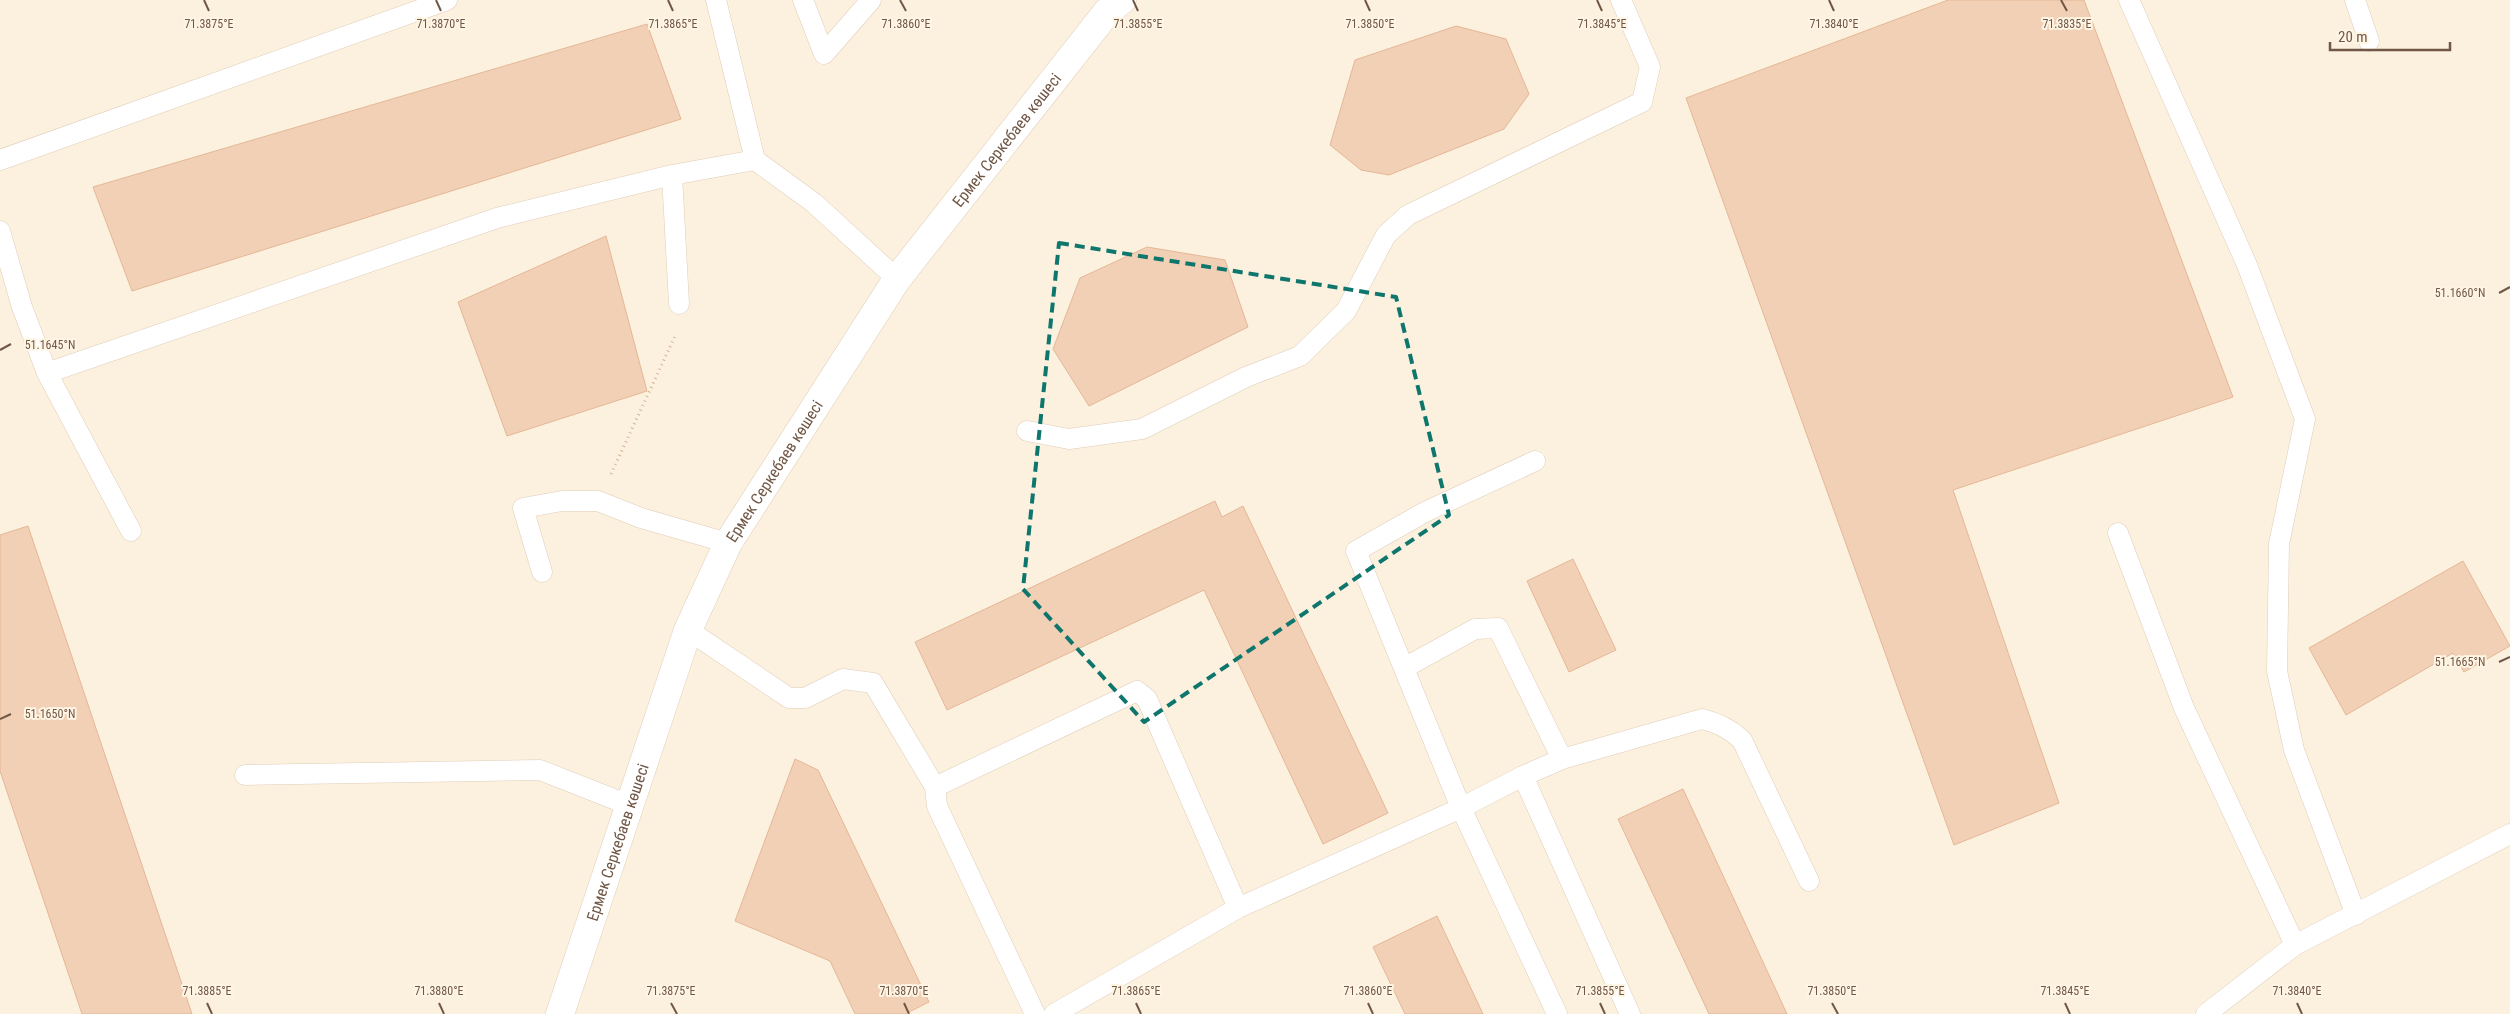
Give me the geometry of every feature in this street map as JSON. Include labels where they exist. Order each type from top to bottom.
[{"type":"street","name":"Ермек Серкебаев көшесі","points":[[560,1014],[688,630],[728,543],[897,279],[1107,12],[1122,0]]},
{"type":"lane","points":[[0,160],[446,0]]},
{"type":"lane","points":[[716,0],[755,160],[814,203],[897,279]]},
{"type":"lane","points":[[803,0],[824,54],[871,0]]},
{"type":"lane","points":[[1027,431],[1069,439],[1142,429],[1246,377],[1300,356],[1346,311],[1386,234],[1408,215],[1642,102],[1650,67],[1621,0]]},
{"type":"lane","points":[[2129,0],[2247,265],[2305,419],[2279,544],[2277,671],[2294,750],[2356,914]]},
{"type":"lane","points":[[2355,0],[2369,41]]},
{"type":"lane","points":[[47,373],[497,218],[672,175],[755,160]]},
{"type":"lane","points":[[672,175],[680,304]]},
{"type":"lane","points":[[0,231],[22,307],[47,373],[131,531]]},
{"type":"lane","points":[[1534,461],[1425,512],[1356,551],[1461,808],[1557,1014]]},
{"type":"lane","points":[[542,572],[523,508],[562,501],[598,501],[641,518],[728,543]]},
{"type":"lane","points":[[2118,533],[2184,708],[2295,945]]},
{"type":"lane","points":[[1404,668],[1475,629],[1498,628],[1562,759]]},
{"type":"lane","points":[[688,630],[789,698],[805,698],[843,679],[873,683],[935,788],[937,806],[1035,1014]]},
{"type":"lane","points":[[935,788],[1136,691],[1147,699],[1238,908]]},
{"type":"lane","points":[[1054,1014],[1238,908],[1461,808],[1523,776],[1562,759],[1702,719],[1729,728],[1742,740],[1809,881]]},
{"type":"lane","points":[[245,775],[540,770],[629,805]]},
{"type":"lane","points":[[1523,776],[1630,1014]]},
{"type":"lane","points":[[2206,1014],[2295,945],[2510,834]]},
{"type":"path","points":[[598,501],[678,330],[680,304]]},
{"type":"highlighted area","points":[[1059,243],[1396,297],[1449,515],[1144,722],[1023,589]]},
{"type":"building","points":[[1948,0],[2084,0],[2233,397],[1953,490],[2059,803],[1954,845],[1686,98]]},
{"type":"building","points":[[647,24],[681,119],[132,291],[93,187]]},
{"type":"building","points":[[1456,26],[1506,39],[1529,94],[1504,129],[1389,175],[1361,170],[1330,145],[1355,60]]},
{"type":"building","points":[[606,236],[647,391],[507,436],[458,302]]},
{"type":"building","points":[[1147,247],[1225,260],[1248,327],[1089,406],[1053,349],[1080,278]]},
{"type":"building","points":[[1215,501],[1222,517],[1243,506],[1388,813],[1323,844],[1204,590],[947,710],[915,642]]},
{"type":"building","points":[[28,526],[192,1014],[82,1014],[0,771],[0,535]]},
{"type":"building","points":[[1573,559],[1616,650],[1569,672],[1527,581]]},
{"type":"building","points":[[2463,561],[2510,646],[2464,672],[2453,653],[2346,715],[2309,648]]},
{"type":"building","points":[[795,759],[818,770],[929,1002],[905,1014],[855,1014],[830,961],[735,921]]},
{"type":"building","points":[[1683,789],[1787,1014],[1709,1014],[1618,819]]},
{"type":"building","points":[[1437,916],[1483,1014],[1405,1014],[1373,947]]}]
